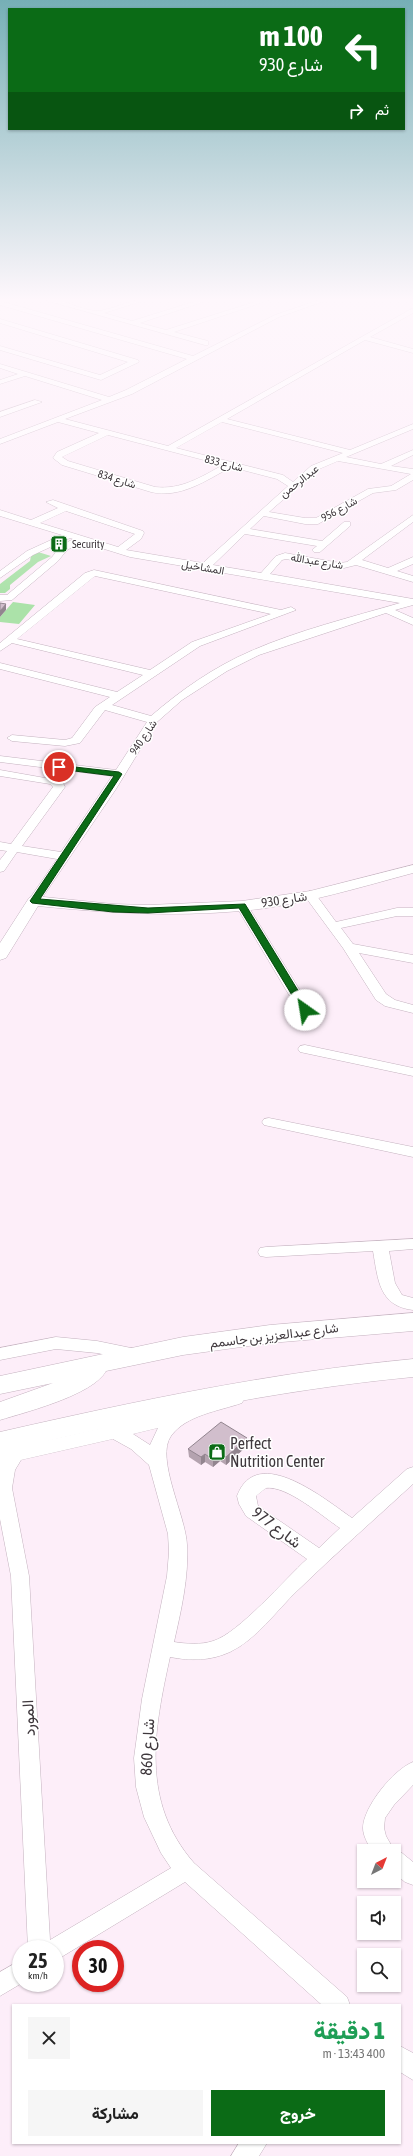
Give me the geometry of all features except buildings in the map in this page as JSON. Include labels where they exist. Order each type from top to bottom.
[{"type":"main road","name":"شارع عبدالعزيز بن جاسمم","points":[[0,1385],[184,1346],[270,1334],[413,1322]]},
{"type":"main road","points":[[0,1411],[51,1394],[82,1380],[106,1362]]},
{"type":"main road","points":[[5,1451],[79,1423],[353,1373],[413,1368]]},
{"type":"street","points":[[106,399],[110,400]]},
{"type":"street","points":[[0,442],[113,399]]},
{"type":"street","points":[[168,448],[256,399]]},
{"type":"street","points":[[0,415],[38,402]]},
{"type":"street","points":[[220,419],[349,452]]},
{"type":"street","name":"شارع 833","points":[[58,420],[274,476],[293,484]]},
{"type":"street","name":"عبدالرحمن","points":[[205,567],[293,484],[321,464],[413,426]]},
{"type":"street","name":"شارع 834","points":[[106,433],[60,454],[57,458],[80,468],[154,490],[167,492],[182,489],[229,465]]},
{"type":"street","points":[[383,466],[413,452]]},
{"type":"street","points":[[335,458],[413,472]]},
{"type":"street","name":"شارع 833","points":[[274,476],[302,477]]},
{"type":"street","name":"شارع 956","points":[[262,513],[306,521],[318,521],[371,491],[393,488],[413,476]]},
{"type":"street","points":[[50,502],[140,533],[138,537],[119,551]]},
{"type":"street","points":[[32,523],[67,507]]},
{"type":"street","name":"المشاخيل","points":[[0,513],[119,551],[263,577],[390,597],[412,603]]},
{"type":"street","name":"شارع عبدالله","points":[[263,577],[281,557],[292,556],[344,566],[354,561],[413,518]]},
{"type":"street","points":[[307,559],[347,524]]},
{"type":"street","points":[[244,530],[324,544]]},
{"type":"street","points":[[0,575],[36,550],[70,536]]},
{"type":"street","points":[[1,598],[9,598],[64,548],[80,539]]},
{"type":"street","points":[[36,550],[48,550],[59,553]]},
{"type":"street","points":[[390,571],[413,560]]},
{"type":"street","name":"شارع عبدالله","points":[[354,561],[413,579]]},
{"type":"street","points":[[0,648],[88,575],[94,573],[281,614]]},
{"type":"street","name":"شارع 940","points":[[0,955],[155,718],[178,698],[217,673],[255,653],[293,639],[412,603]]},
{"type":"street","points":[[12,738],[72,743],[80,737],[94,714],[196,644],[291,610]]},
{"type":"street","points":[[387,610],[413,622]]},
{"type":"street","points":[[10,640],[152,674]]},
{"type":"street","points":[[0,666],[111,701],[155,718]]},
{"type":"street","points":[[0,759],[119,774]]},
{"type":"street","points":[[0,773],[52,781],[59,785],[58,789],[0,868]]},
{"type":"street","points":[[0,846],[64,856]]},
{"type":"street","name":"شارع 930","points":[[34,901],[113,909],[148,910],[242,906],[310,895],[412,869]]},
{"type":"street","points":[[310,895],[349,947],[381,997],[390,1003],[413,1009]]},
{"type":"street","points":[[242,906],[305,1010]]},
{"type":"street","points":[[334,926],[397,912],[413,912]]},
{"type":"street","points":[[349,947],[413,959]]},
{"type":"street","points":[[305,1049],[413,1072]]},
{"type":"street","points":[[269,1122],[413,1152]]},
{"type":"street","points":[[266,1252],[413,1244]]},
{"type":"street","points":[[380,1246],[390,1291],[402,1302],[413,1304]]},
{"type":"street","name":"شارع عبدالعزيز بن جاسمم","points":[[0,1354],[56,1343],[97,1347],[136,1355]]},
{"type":"street","points":[[5,1451],[179,1417],[230,1401],[261,1389]]},
{"type":"street","name":"شارع 860","points":[[179,1417],[168,1426],[160,1437],[157,1449],[157,1462],[178,1544],[174,1590],[164,1648],[145,1732],[143,1765],[146,1795],[157,1825],[168,1847],[186,1870],[338,2004]]},
{"type":"street","points":[[113,1431],[137,1444],[157,1462]]},
{"type":"street","name":"المورد","points":[[5,1451],[6,1470],[2,1486],[20,1576],[40,1940]]},
{"type":"street","points":[[164,1648],[195,1653],[210,1651],[225,1645],[242,1632],[320,1558],[413,1474]]},
{"type":"street","name":"شارع 977","points":[[320,1558],[252,1511],[246,1497],[248,1492],[262,1482],[278,1481],[354,1528]]},
{"type":"street","points":[[378,1844],[372,1830],[374,1815],[413,1771]]},
{"type":"street","points":[[401,1866],[413,1875]]},
{"type":"street","points":[[64,1944],[186,1870]]},
{"type":"street","points":[[0,1985],[12,1977]]},
{"type":"street","points":[[401,2058],[413,2068]]},
{"type":"street","points":[[243,2156],[254,2144]]},
{"type":"green space","points":[[38,552],[51,556],[38,562],[10,585],[10,589],[5,593],[0,593],[0,584],[30,561],[31,556]]},
{"type":"green space","points":[[13,602],[35,605],[19,624],[0,622],[0,617]]},
{"type":"place","name":"Security","points":[[59,544]]},
{"type":"place","name":"Perfect Nutrition Center","points":[[217,1452]]},
{"type":"route","points":[[59,767],[119,774],[34,901],[113,909],[148,910],[242,906],[305,1010]]}]
